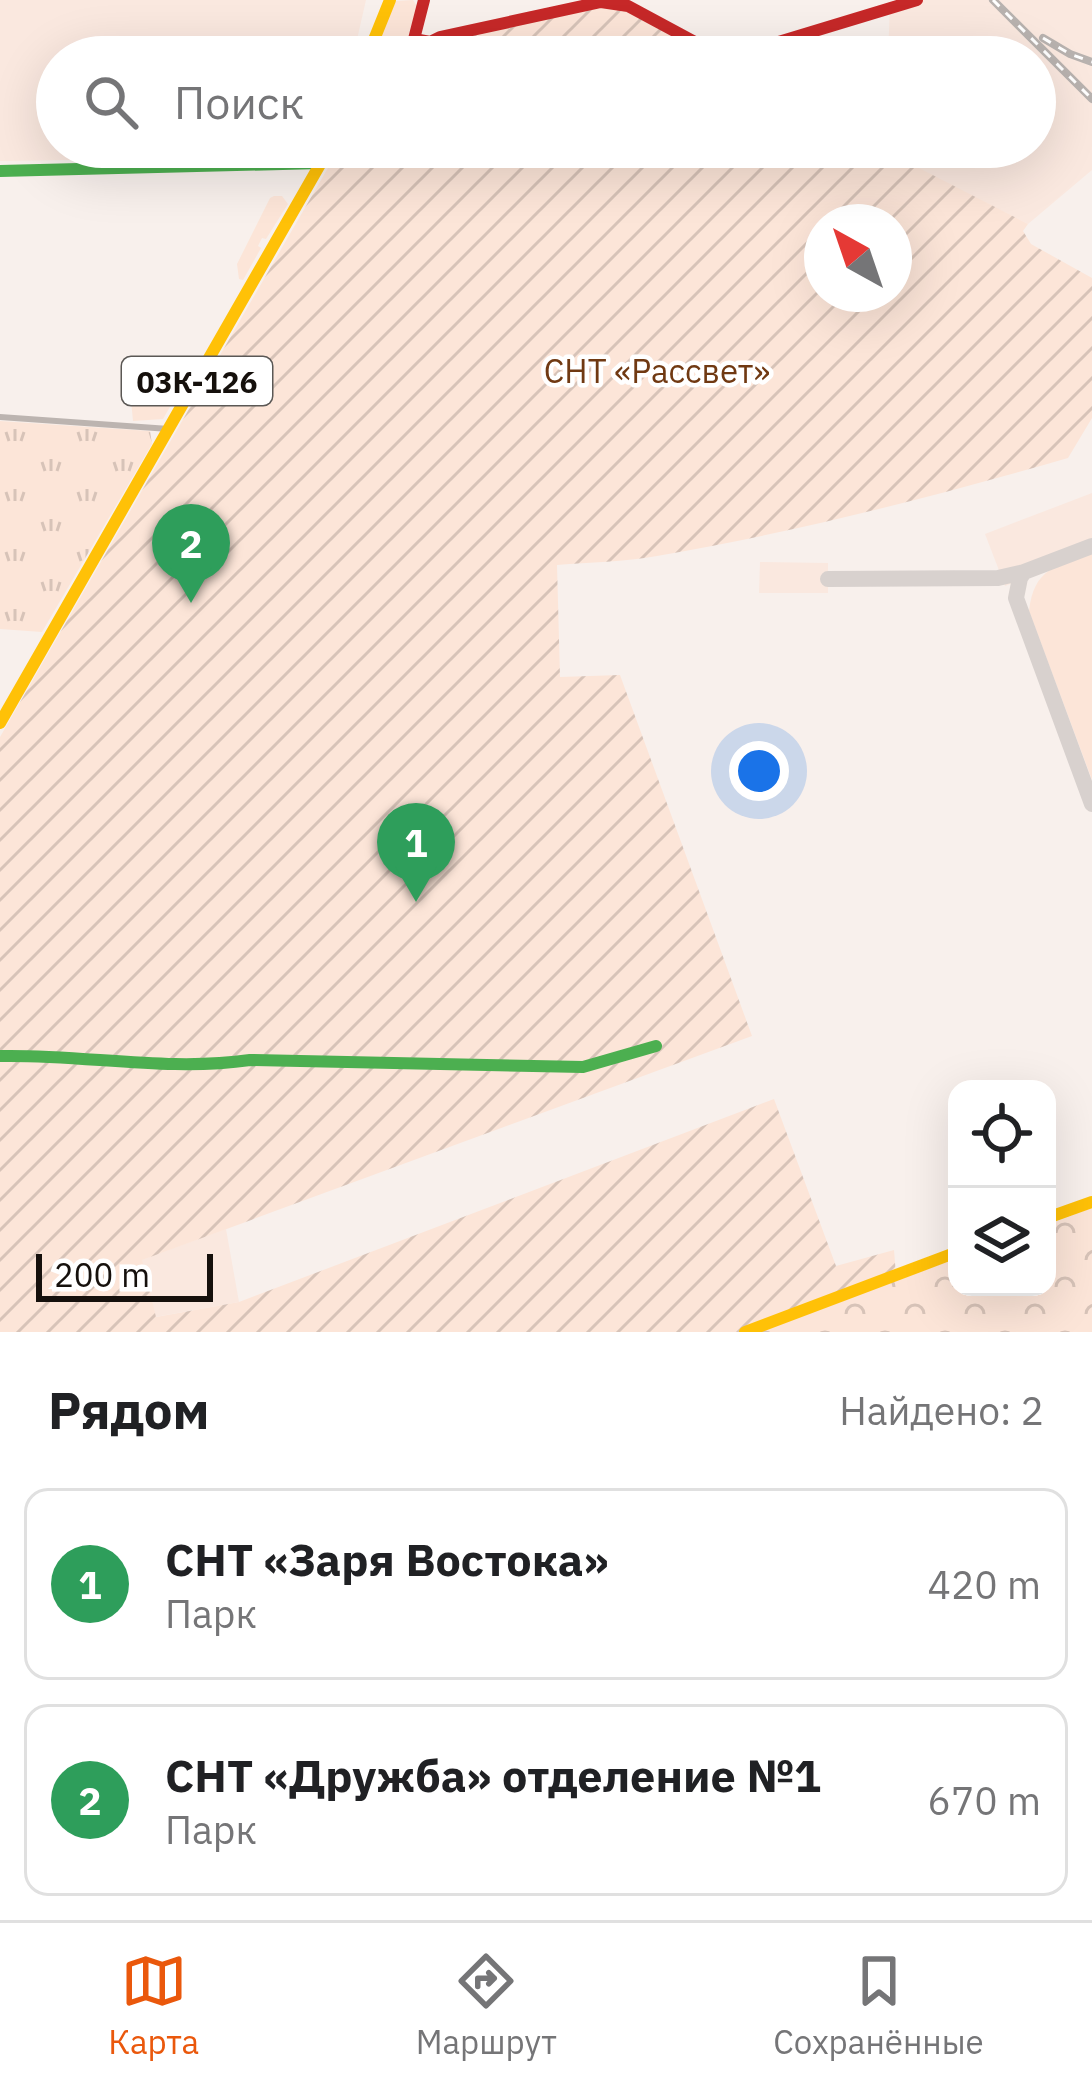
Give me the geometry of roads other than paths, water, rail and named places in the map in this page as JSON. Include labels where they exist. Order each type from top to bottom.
[{"type":"street","points":[[375,36],[390,0]]},
{"type":"street","points":[[798,36],[917,0]]},
{"type":"street","points":[[415,36],[422,2]]},
{"type":"street","points":[[444,36],[614,2],[684,36]]},
{"type":"street","points":[[0,171],[120,168]]},
{"type":"street","name":"03К-126","points":[[0,723],[318,168]]},
{"type":"street","points":[[0,417],[169,429]]},
{"type":"street","points":[[0,1056],[216,1066],[254,1060],[583,1067],[656,1046]]},
{"type":"street","points":[[1056,1215],[1092,1202]]},
{"type":"street","points":[[746,1332],[948,1255]]},
{"type":"railway","points":[[993,0],[1029,36]]},
{"type":"railway","points":[[1056,46],[1092,62]]},
{"type":"railway","points":[[1056,63],[1092,99]]},
{"type":"place","name":"СНТ «Дружба» отделение №1","points":[[191,603]]},
{"type":"place","name":"СНТ «Заря Востока»","points":[[416,902]]},
{"type":"park label","name":"СНТ «Рассвет»","points":[[657,370]]}]
